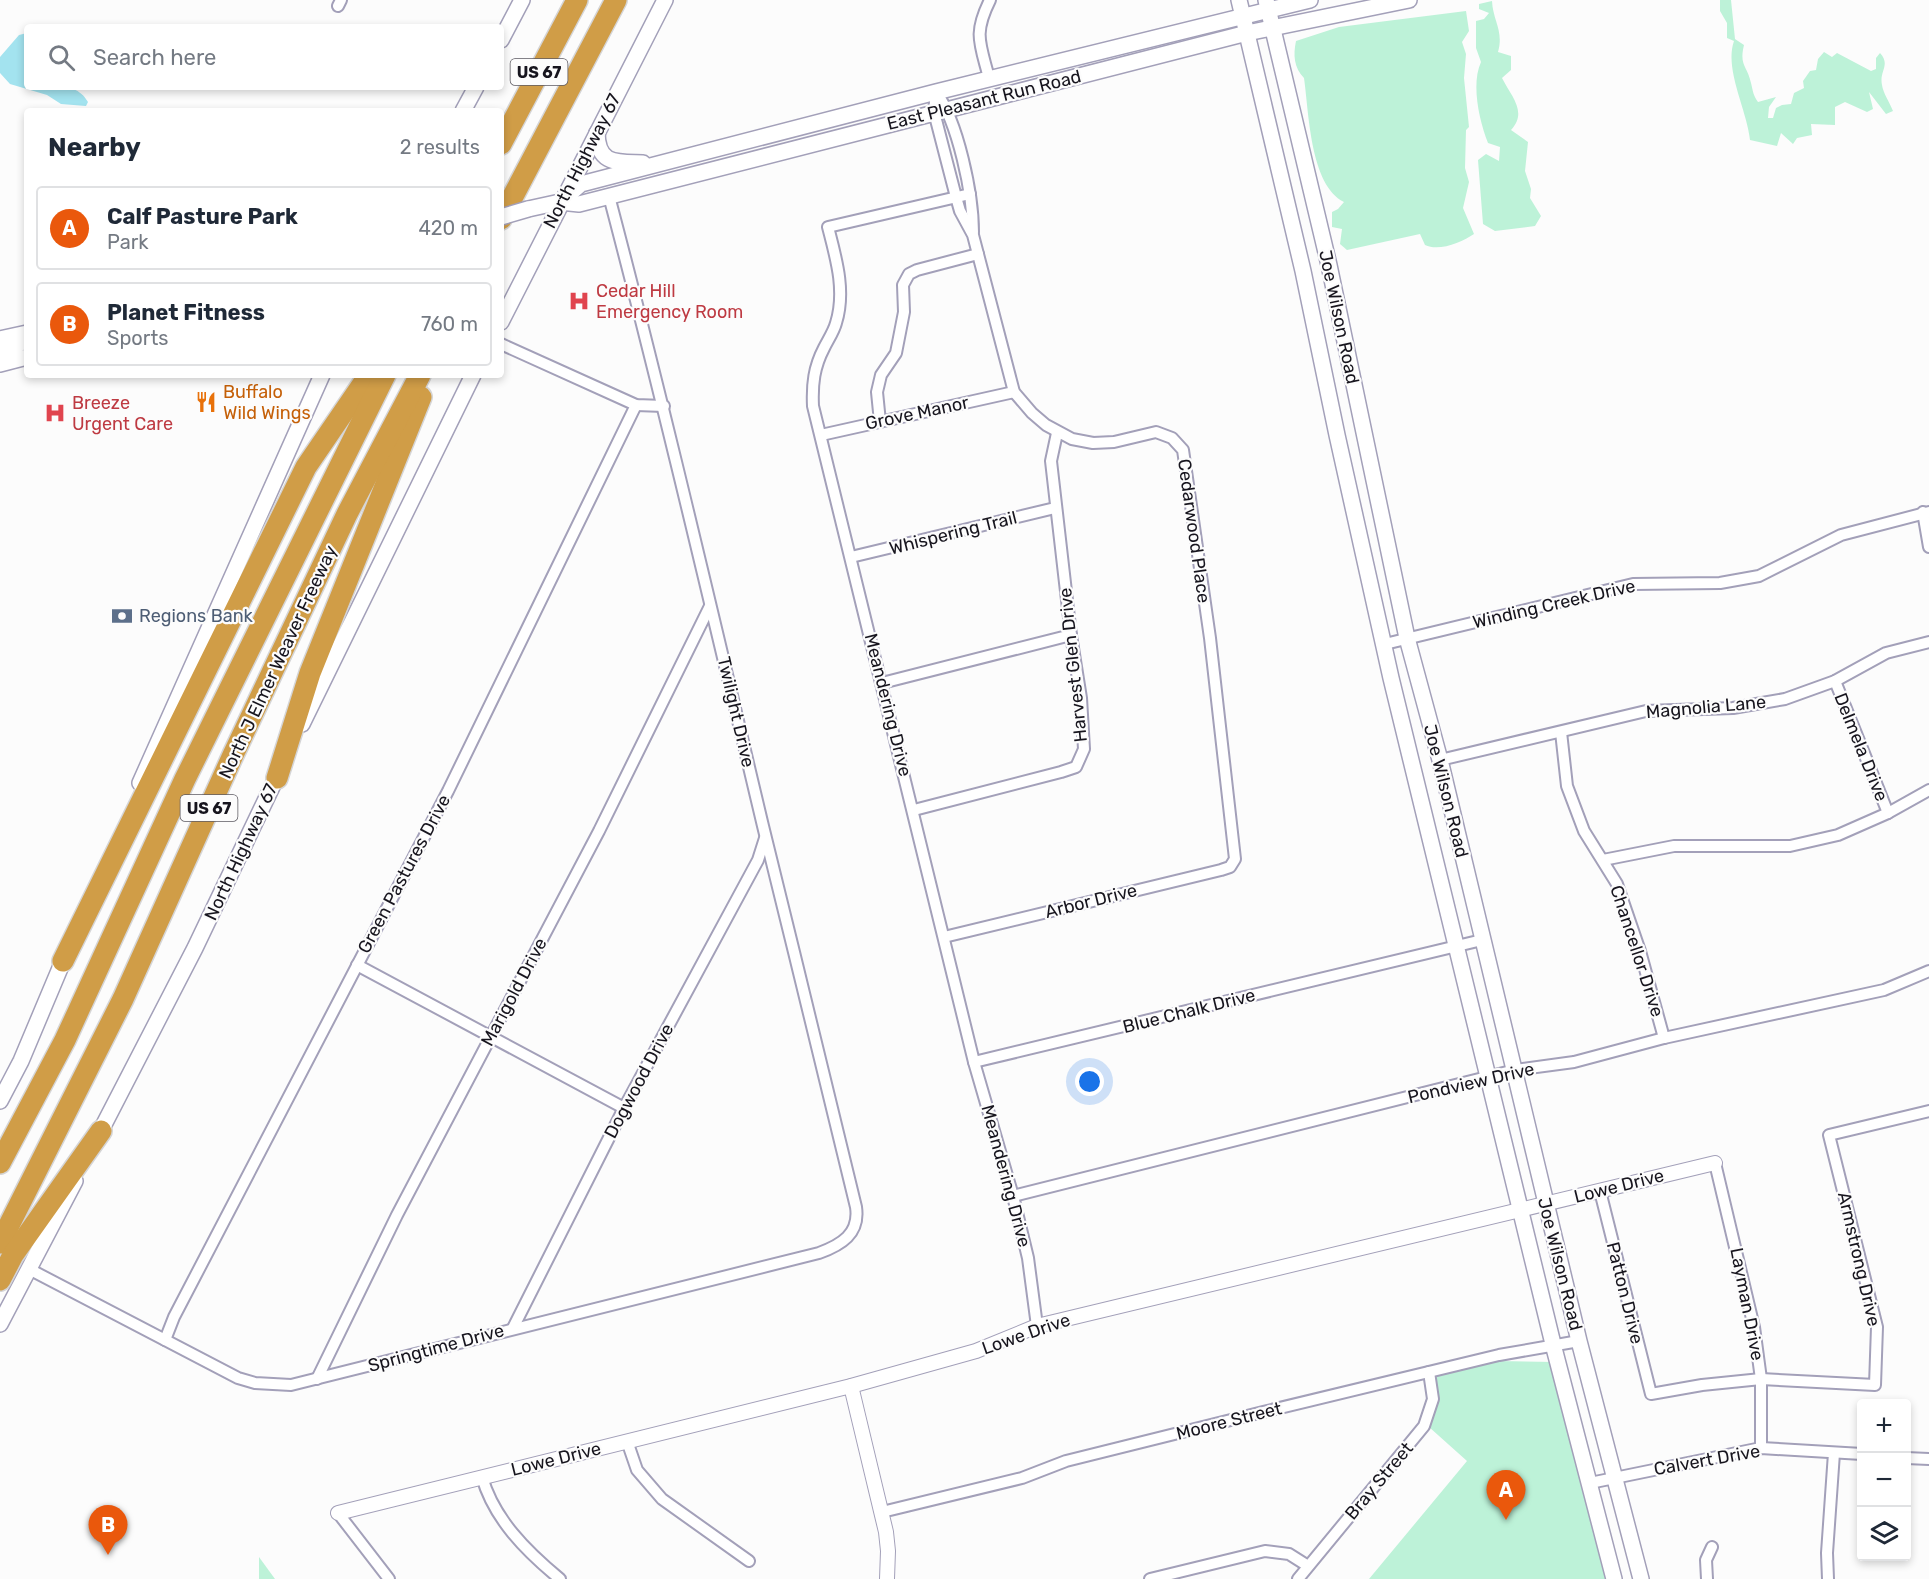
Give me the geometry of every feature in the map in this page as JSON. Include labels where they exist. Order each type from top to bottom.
[{"type":"highway","name":"US 67","points":[[504,138],[576,0]]},
{"type":"highway","name":"US 67","points":[[504,212],[616,0]]},
{"type":"highway","points":[[63,961],[234,608],[306,467],[367,378]]},
{"type":"highway","name":"North J Elmer Weaver Freeway","points":[[0,1163],[65,1040],[185,779],[384,378]]},
{"type":"highway","name":"North J Elmer Weaver Freeway","points":[[0,1243],[123,999],[233,755],[347,514],[418,378]]},
{"type":"highway","points":[[277,778],[310,673],[430,378]]},
{"type":"highway","points":[[0,1280],[13,1255],[101,1131]]},
{"type":"main road","points":[[504,33],[522,0]]},
{"type":"main road","name":"North Highway 67","points":[[504,316],[665,0]]},
{"type":"main road","name":"East Pleasant Run Road","points":[[561,202],[581,184],[989,78],[1241,8],[1310,0]]},
{"type":"main road","name":"East Pleasant Run Road","points":[[504,217],[561,202],[579,204],[1272,27],[1410,0]]},
{"type":"main road","name":"Joe Wilson Road","points":[[1267,4],[1329,266],[1407,638],[1440,760],[1579,1341],[1641,1579]]},
{"type":"main road","name":"Joe Wilson Road","points":[[1241,8],[1304,271],[1337,435],[1456,946],[1490,1076],[1554,1348],[1614,1579]]},
{"type":"main road","points":[[465,108],[474,90]]},
{"type":"main road","points":[[597,133],[597,146],[602,155],[613,162],[661,163]]},
{"type":"main road","points":[[0,339],[24,334]]},
{"type":"main road","points":[[3,358],[24,340]]},
{"type":"main road","points":[[3,358],[24,355]]},
{"type":"main road","points":[[0,1101],[21,1061],[241,552],[321,378]]},
{"type":"main road","name":"North Highway 67","points":[[0,1324],[195,948],[472,378]]},
{"type":"street","points":[[989,78],[979,38],[979,21],[990,0]]},
{"type":"street","points":[[936,92],[941,110]]},
{"type":"street","name":"Cedarwood Place","points":[[941,110],[970,194],[973,207],[973,235]]},
{"type":"street","name":"Cedarwood Place","points":[[941,110],[956,197],[960,211],[973,235],[1014,392],[1032,413],[1057,433],[1072,439],[1093,443],[1114,442],[1156,432],[1172,438],[1183,450],[1210,638],[1235,859]]},
{"type":"street","name":"Meandering Drive","points":[[970,194],[828,227],[839,276],[840,300],[836,324],[814,370],[813,406],[974,1062],[1013,1196],[1028,1258],[1037,1326]]},
{"type":"street","name":"Twilight Drive","points":[[609,196],[664,405],[765,836],[854,1196],[858,1217],[854,1228]]},
{"type":"street","points":[[880,422],[877,392],[881,375],[896,353],[904,312],[903,285],[909,274],[916,270],[978,254]]},
{"type":"street","points":[[504,346],[636,405],[664,405]]},
{"type":"street","name":"Grove Manor","points":[[821,435],[1014,392]]},
{"type":"street","name":"Green Pastures Drive","points":[[165,1340],[174,1317],[500,688],[636,405]]},
{"type":"street","name":"Harvest Glen Drive","points":[[914,810],[1076,767],[1084,749],[1081,698],[1055,508],[1051,461],[1057,433]]},
{"type":"street","name":"Whispering Trail","points":[[851,557],[1055,508]]},
{"type":"street","points":[[1926,512],[1929,547]]},
{"type":"street","name":"Winding Creek Drive","points":[[1385,644],[1633,584],[1720,583],[1759,576],[1841,535],[1926,512]]},
{"type":"street","name":"Marigold Drive","points":[[317,1379],[490,1036],[604,821],[710,606]]},
{"type":"street","points":[[882,683],[1071,635]]},
{"type":"street","name":"Magnolia Lane","points":[[1440,760],[1646,711],[1733,708],[1785,699],[1835,681],[1886,653],[1929,642]]},
{"type":"street","name":"Delmela Drive","points":[[1835,681],[1888,813]]},
{"type":"street","name":"Chancellor Drive","points":[[1561,732],[1568,786],[1584,831],[1617,884],[1640,951],[1664,1038]]},
{"type":"street","points":[[1603,860],[1674,846],[1790,846],[1838,835],[1888,813],[1929,790]]},
{"type":"street","name":"Dogwood Drive","points":[[513,1328],[624,1108],[758,860],[765,836]]},
{"type":"street","name":"Arbor Drive","points":[[944,938],[1221,870],[1230,867],[1235,859]]},
{"type":"street","name":"Blue Chalk Drive","points":[[974,1062],[1482,940]]},
{"type":"street","points":[[357,965],[624,1108]]},
{"type":"street","name":"Pondview Drive","points":[[1013,1196],[1515,1070],[1574,1062],[1664,1038],[1884,990],[1929,971]]},
{"type":"street","name":"Armstrong Drive","points":[[1761,1379],[1875,1385],[1877,1327],[1829,1135],[1929,1111]]},
{"type":"street","name":"Lowe Drive","points":[[338,1513],[851,1386],[976,1351],[1037,1326],[1715,1162]]},
{"type":"street","name":"Layman Drive","points":[[1715,1162],[1742,1266],[1761,1379],[1761,1448]]},
{"type":"street","name":"Patton Drive","points":[[1599,1191],[1651,1394],[1702,1385],[1761,1379]]},
{"type":"street","name":"Springtime Drive","points":[[29,1269],[238,1378],[255,1383],[291,1385],[819,1253],[838,1246],[847,1239],[854,1228]]},
{"type":"street","name":"Moore Street","points":[[882,1512],[1022,1478],[1066,1461],[1499,1355],[1554,1348],[1579,1341]]},
{"type":"street","name":"Bray Street","points":[[1298,1579],[1424,1426],[1433,1399],[1429,1372]]},
{"type":"street","points":[[851,1386],[882,1512],[888,1551],[887,1579]]},
{"type":"street","points":[[627,1441],[636,1470],[662,1499],[748,1561]]},
{"type":"street","name":"Calvert Drive","points":[[1590,1483],[1761,1448],[1857,1454]]},
{"type":"street","points":[[1828,1579],[1827,1553],[1834,1453]]},
{"type":"street","points":[[1911,1458],[1929,1459]]},
{"type":"street","points":[[482,1477],[489,1500],[527,1552],[560,1579]]},
{"type":"street","points":[[338,1513],[389,1579]]},
{"type":"street","points":[[1707,1579],[1706,1560],[1712,1547]]},
{"type":"street","points":[[1150,1579],[1265,1551],[1289,1554],[1308,1566]]},
{"type":"green space","points":[[1720,0],[1731,0],[1735,39],[1744,45],[1743,62],[1756,100],[1758,102],[1776,97],[1769,107],[1768,118],[1773,118],[1776,108],[1791,104],[1794,93],[1804,88],[1803,81],[1810,71],[1816,70],[1818,59],[1824,52],[1832,57],[1837,53],[1871,71],[1876,69],[1876,58],[1880,53],[1885,61],[1883,88],[1893,111],[1886,114],[1869,92],[1873,109],[1867,112],[1845,102],[1835,107],[1835,125],[1811,124],[1812,135],[1797,138],[1793,144],[1781,133],[1777,146],[1750,140],[1734,77],[1732,52],[1734,41],[1727,38],[1727,23],[1720,11]]},
{"type":"green space","points":[[1492,1],[1500,38],[1498,52],[1511,56],[1511,70],[1502,78],[1518,110],[1516,123],[1511,130],[1528,142],[1525,171],[1531,189],[1530,198],[1541,216],[1535,226],[1495,231],[1483,224],[1478,160],[1486,154],[1499,161],[1500,147],[1488,143],[1479,113],[1476,91],[1481,62],[1476,48],[1476,21],[1484,19],[1489,13],[1479,9],[1479,4]]},
{"type":"green space","points":[[1466,11],[1469,31],[1462,42],[1466,54],[1464,78],[1469,127],[1466,130],[1465,168],[1469,182],[1463,208],[1474,234],[1443,247],[1425,245],[1420,234],[1347,250],[1340,244],[1342,229],[1332,227],[1332,212],[1344,202],[1333,193],[1318,165],[1313,147],[1304,78],[1295,61],[1296,41],[1339,27]]},
{"type":"green space","points":[[1497,1361],[1554,1362],[1609,1579],[1369,1579],[1467,1461],[1429,1427],[1435,1380],[1439,1374]]},
{"type":"green space","points":[[259,1557],[275,1579],[259,1579]]},
{"type":"water","points":[[24,34],[24,88],[10,84],[0,73],[0,57],[19,35]]},
{"type":"water","points":[[30,90],[76,90],[88,102],[86,106],[61,104],[47,95]]},
{"type":"place","name":"Cedar Hill Emergency Room","points":[[579,301]]},
{"type":"place","name":"Buffalo Wild Wings","points":[[206,402]]},
{"type":"place","name":"Breeze Urgent Care","points":[[55,413]]},
{"type":"place","name":"Regions Bank","points":[[122,616]]},
{"type":"place","name":"Calf Pasture Park","points":[[1506,1520]]},
{"type":"place","name":"Planet Fitness","points":[[108,1555]]}]
